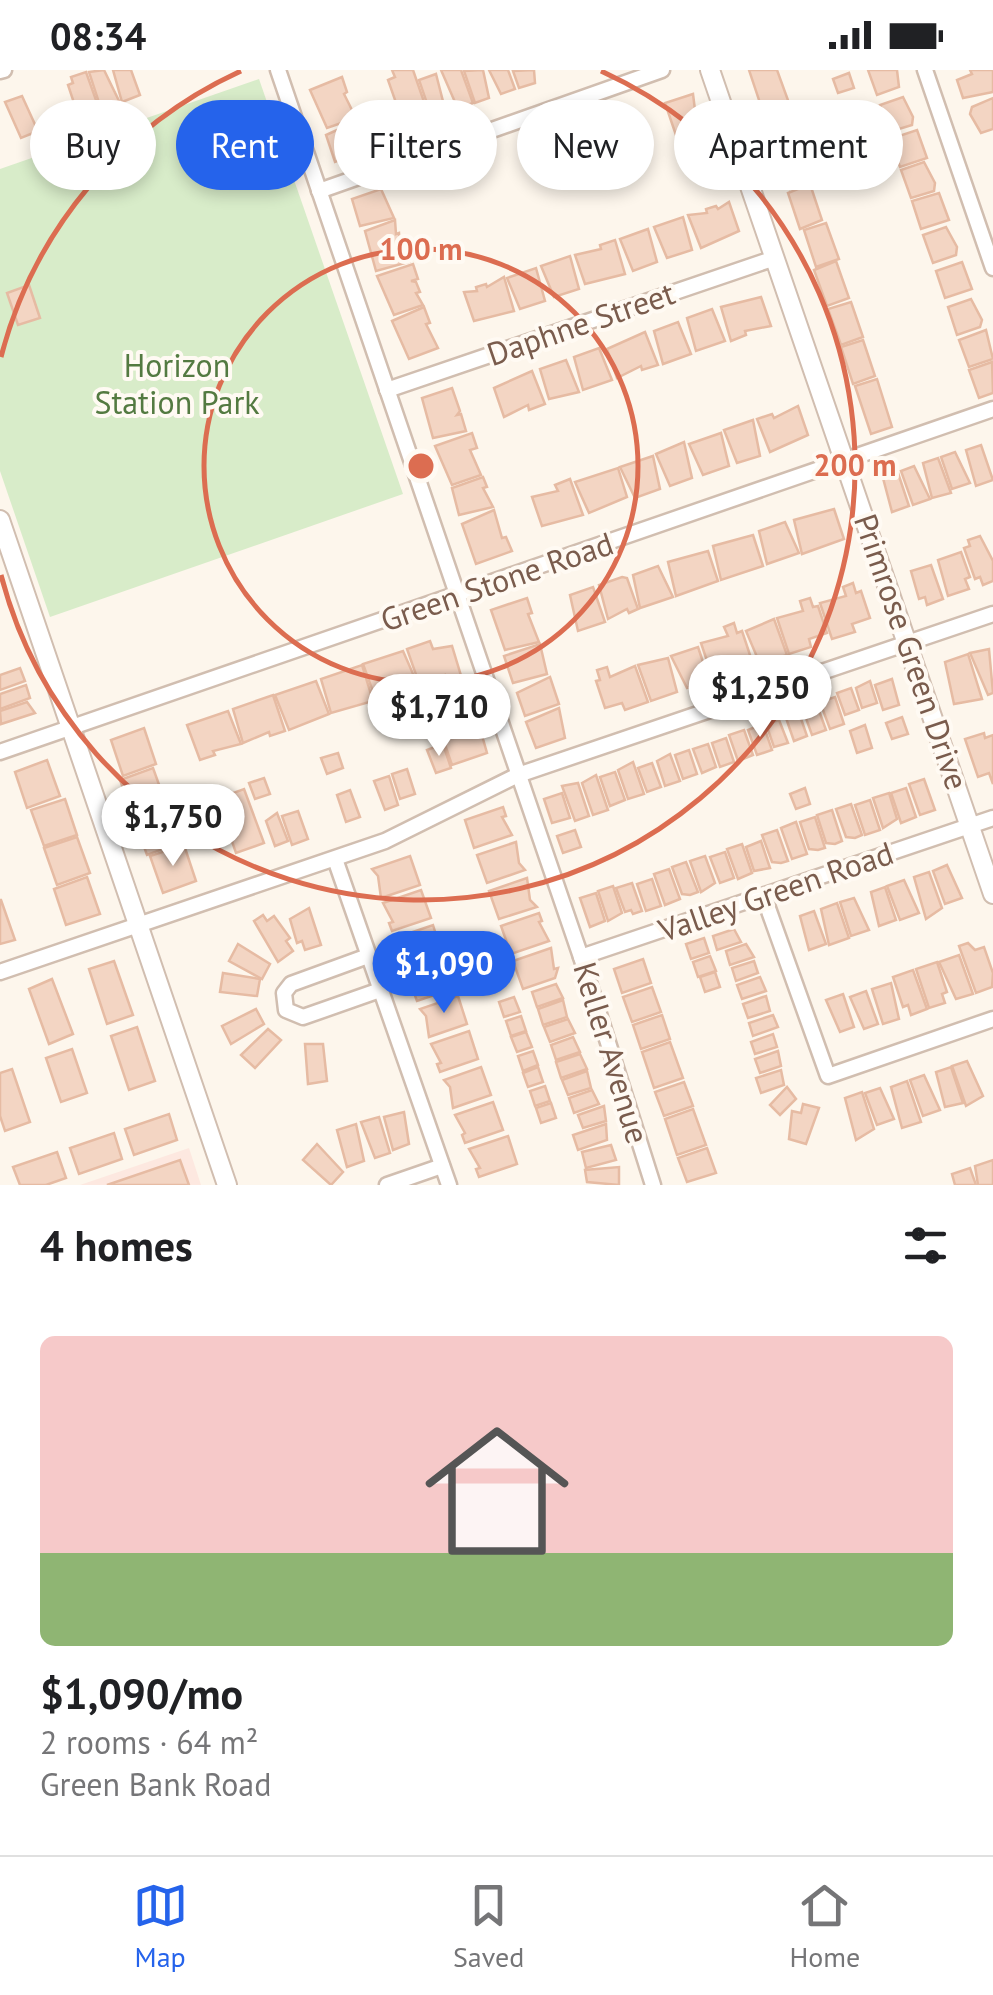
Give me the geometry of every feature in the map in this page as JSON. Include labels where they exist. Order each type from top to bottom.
[{"type":"street","name":"Keller Avenue","points":[[278,70],[582,957],[653,1185]]},
{"type":"street","points":[[319,191],[662,70]]},
{"type":"street","name":"Primrose Green Drive","points":[[710,70],[993,894]]},
{"type":"street","points":[[926,70],[993,268]]},
{"type":"street","name":"Daphne Street","points":[[387,390],[776,258]]},
{"type":"street","name":"Green Stone Road","points":[[0,752],[993,409]]},
{"type":"street","points":[[0,520],[227,1185]]},
{"type":"street","points":[[0,972],[385,841],[518,775],[993,614]]},
{"type":"street","name":"Valley Green Road","points":[[582,957],[993,818]]},
{"type":"street","points":[[334,858],[449,1185]]},
{"type":"street","points":[[764,897],[828,1076],[993,1020]]},
{"type":"street","points":[[368,956],[290,984],[284,993],[286,1010],[303,1017],[380,990]]},
{"type":"street","points":[[386,1185],[442,1166]]},
{"type":"shaded area","points":[[189,1148],[201,1185],[80,1185]]},
{"type":"green space","name":"Horizon Station Park","points":[[259,79],[266,100],[199,100]]},
{"type":"green space","name":"Horizon Station Park","points":[[176,108],[176,190],[298,190],[403,494],[50,617],[0,471],[0,169],[30,159],[30,190],[156,190],[156,115]]},
{"type":"building","points":[[104,70],[119,100],[98,100],[89,72]]},
{"type":"building","points":[[113,70],[131,70],[140,95],[121,100]]},
{"type":"building","points":[[392,70],[413,70],[423,100],[395,100],[388,80],[395,77]]},
{"type":"building","points":[[441,70],[461,70],[472,100],[454,100]]},
{"type":"building","points":[[483,70],[489,98],[474,100],[464,71]]},
{"type":"building","points":[[489,70],[508,70],[515,89],[501,94]]},
{"type":"building","points":[[534,70],[535,83],[519,88],[513,71]]},
{"type":"building","points":[[749,70],[777,70],[788,100],[759,100]]},
{"type":"building","points":[[868,70],[897,70],[899,87],[877,95]]},
{"type":"building","points":[[970,70],[993,70],[993,92],[963,98],[957,80],[972,74]]},
{"type":"building","points":[[86,72],[96,100],[73,100],[68,85],[73,83],[71,77]]},
{"type":"building","points":[[849,73],[854,88],[838,93],[833,79]]},
{"type":"building","points":[[436,74],[443,100],[426,100],[419,80]]},
{"type":"building","points":[[342,77],[347,100],[334,100],[334,126],[327,128],[310,90]]},
{"type":"building","points":[[22,96],[30,114],[30,134],[21,138],[5,102]]},
{"type":"building","points":[[903,97],[913,117],[912,125],[903,128],[903,100],[894,100]]},
{"type":"building","points":[[993,98],[993,129],[981,133],[970,114],[972,107]]},
{"type":"building","points":[[674,100],[674,129],[665,103]]},
{"type":"building","points":[[917,130],[927,158],[903,166],[903,135]]},
{"type":"building","points":[[334,131],[334,159],[326,135]]},
{"type":"building","points":[[924,162],[935,183],[934,191],[911,198],[903,169]]},
{"type":"building","points":[[381,190],[394,218],[360,226],[352,199]]},
{"type":"building","points":[[812,190],[822,220],[800,229],[788,193]]},
{"type":"building","points":[[939,193],[949,220],[921,229],[912,201]]},
{"type":"building","points":[[729,202],[739,231],[701,248],[688,215],[707,213],[706,209],[718,209]]},
{"type":"building","points":[[683,217],[692,250],[667,258],[654,227]]},
{"type":"building","points":[[395,220],[400,247],[404,246],[409,262],[376,271],[365,231]]},
{"type":"building","points":[[826,223],[839,259],[816,267],[804,230]]},
{"type":"building","points":[[946,227],[957,247],[956,255],[933,263],[923,235]]},
{"type":"building","points":[[648,229],[657,262],[633,271],[620,239]]},
{"type":"building","points":[[615,240],[625,274],[585,284],[575,255],[601,249],[600,245]]},
{"type":"building","points":[[570,256],[579,289],[554,297],[541,266]]},
{"type":"building","points":[[836,261],[849,298],[827,306],[814,270]]},
{"type":"building","points":[[962,262],[972,289],[945,298],[936,271]]},
{"type":"building","points":[[413,264],[418,279],[411,281],[416,282],[420,292],[416,293],[423,305],[394,315],[377,276]]},
{"type":"building","points":[[536,268],[545,301],[520,309],[507,278]]},
{"type":"building","points":[[504,277],[514,311],[474,321],[464,292],[477,291],[476,287],[487,287]]},
{"type":"building","points":[[29,285],[40,318],[18,325],[7,293]]},
{"type":"building","points":[[761,297],[771,326],[745,331],[746,335],[731,341],[721,307]]},
{"type":"building","points":[[971,299],[982,320],[980,327],[957,335],[948,307]]},
{"type":"building","points":[[851,302],[863,337],[841,345],[828,309]]},
{"type":"building","points":[[424,307],[430,323],[426,324],[438,348],[409,359],[392,321]]},
{"type":"building","points":[[712,309],[725,341],[696,351],[687,318]]},
{"type":"building","points":[[678,322],[691,354],[663,364],[654,331]]},
{"type":"building","points":[[986,330],[993,359],[969,367],[959,340]]},
{"type":"building","points":[[645,332],[658,365],[642,370],[641,366],[617,378],[607,349]]},
{"type":"building","points":[[863,340],[875,376],[853,384],[841,347]]},
{"type":"building","points":[[599,348],[612,380],[583,390],[574,357]]},
{"type":"building","points":[[566,360],[579,392],[549,399],[540,369]]},
{"type":"building","points":[[992,362],[993,393],[979,398],[969,370]]},
{"type":"building","points":[[532,371],[545,404],[529,410],[528,405],[504,417],[494,388]]},
{"type":"building","points":[[877,379],[892,427],[871,434],[855,386]]},
{"type":"building","points":[[452,388],[460,411],[457,415],[461,414],[466,431],[433,438],[422,398]]},
{"type":"building","points":[[798,406],[808,435],[770,452],[757,419],[772,414],[774,418]]},
{"type":"building","points":[[753,420],[760,456],[737,463],[724,430]]},
{"type":"building","points":[[472,433],[477,448],[470,450],[481,475],[452,485],[435,446]]},
{"type":"building","points":[[721,433],[729,466],[703,475],[689,444]]},
{"type":"building","points":[[684,442],[692,478],[670,486],[656,454]]},
{"type":"building","points":[[981,445],[993,480],[976,486],[966,450]]},
{"type":"building","points":[[955,452],[970,483],[952,489],[941,457]]},
{"type":"building","points":[[653,456],[660,489],[635,498],[620,467]]},
{"type":"building","points":[[938,458],[951,493],[932,498],[923,463]]},
{"type":"building","points":[[914,466],[930,499],[913,505],[901,471]]},
{"type":"building","points":[[618,468],[627,497],[589,513],[575,482]]},
{"type":"building","points":[[898,473],[909,506],[892,512],[883,478]]},
{"type":"building","points":[[483,477],[487,487],[483,488],[493,507],[459,515],[452,488]]},
{"type":"building","points":[[570,479],[583,515],[542,526],[532,497],[558,491],[555,485]]},
{"type":"building","points":[[834,509],[844,539],[802,554],[794,520]]},
{"type":"building","points":[[494,510],[502,538],[506,537],[512,551],[476,564],[462,524]]},
{"type":"building","points":[[785,522],[799,553],[767,564],[759,531]]},
{"type":"building","points":[[753,535],[763,566],[721,580],[713,546]]},
{"type":"building","points":[[980,536],[993,561],[993,581],[983,585],[980,577],[975,579],[964,548],[970,546],[968,540]]},
{"type":"building","points":[[708,551],[718,581],[676,596],[668,562]]},
{"type":"building","points":[[961,552],[970,577],[965,579],[969,589],[948,596],[938,560]]},
{"type":"building","points":[[931,565],[943,599],[927,605],[925,597],[919,599],[911,571]]},
{"type":"building","points":[[658,566],[673,597],[640,608],[633,575]]},
{"type":"building","points":[[627,578],[638,609],[629,613],[627,609],[608,619],[599,585]]},
{"type":"building","points":[[853,583],[856,593],[861,591],[870,618],[852,624],[855,632],[832,639],[820,603],[846,596],[843,587]]},
{"type":"building","points":[[593,587],[605,622],[578,631],[570,595]]},
{"type":"building","points":[[527,598],[532,613],[528,614],[539,642],[505,650],[491,610]]},
{"type":"building","points":[[810,598],[813,607],[818,606],[827,633],[809,639],[811,647],[789,654],[777,618],[803,611],[800,601]]},
{"type":"building","points":[[774,619],[787,655],[760,664],[746,631]]},
{"type":"building","points":[[734,623],[737,633],[742,631],[751,658],[733,664],[736,672],[713,679],[701,643],[728,636],[724,627]]},
{"type":"building","points":[[430,641],[433,649],[452,646],[462,679],[448,684],[445,675],[420,686],[407,649]]},
{"type":"building","points":[[540,644],[547,674],[513,683],[504,656]]},
{"type":"building","points":[[698,647],[709,680],[687,688],[671,656]]},
{"type":"building","points":[[989,649],[993,693],[988,695],[970,653]]},
{"type":"building","points":[[403,651],[417,683],[376,700],[363,664]]},
{"type":"building","points":[[968,654],[982,699],[954,704],[945,662]]},
{"type":"building","points":[[668,658],[677,692],[651,701],[638,665]]},
{"type":"building","points":[[362,665],[373,701],[331,713],[321,679]]},
{"type":"building","points":[[635,666],[648,702],[625,710],[622,703],[605,708],[596,681],[600,680],[597,670],[607,667],[610,677]]},
{"type":"building","points":[[20,668],[25,681],[0,690],[0,675]]},
{"type":"building","points":[[550,677],[559,704],[525,716],[517,693]]},
{"type":"building","points":[[892,679],[899,705],[883,710],[875,685]]},
{"type":"building","points":[[316,681],[329,714],[289,730],[275,695]]},
{"type":"building","points":[[870,681],[877,703],[862,708],[856,688]]},
{"type":"building","points":[[26,685],[30,698],[0,709],[0,694]]},
{"type":"building","points":[[851,688],[859,710],[845,715],[837,693]]},
{"type":"building","points":[[273,695],[285,731],[270,736],[269,732],[243,743],[233,709]]},
{"type":"building","points":[[835,697],[844,724],[830,729],[820,702]]},
{"type":"building","points":[[27,702],[35,713],[1,724],[0,711]]},
{"type":"building","points":[[817,705],[826,730],[812,735],[803,710]]},
{"type":"building","points":[[559,708],[565,738],[536,748],[526,722]]},
{"type":"building","points":[[228,711],[241,744],[213,751],[215,755],[200,760],[187,725]]},
{"type":"building","points":[[799,713],[807,736],[794,741],[786,718]]},
{"type":"building","points":[[468,716],[469,721],[477,718],[487,753],[452,765],[440,730]]},
{"type":"building","points":[[902,717],[908,734],[892,739],[886,723]]},
{"type":"building","points":[[779,720],[788,743],[774,747],[766,724]]},
{"type":"building","points":[[763,724],[772,750],[757,755],[748,730]]},
{"type":"building","points":[[865,725],[872,748],[857,753],[850,731]]},
{"type":"building","points":[[144,728],[156,764],[123,776],[111,740]]},
{"type":"building","points":[[744,730],[753,755],[738,761],[729,735]]},
{"type":"building","points":[[984,733],[985,738],[993,735],[993,784],[989,773],[978,777],[965,739]]},
{"type":"building","points":[[726,738],[734,762],[720,767],[712,743]]},
{"type":"building","points":[[443,744],[451,768],[436,773],[427,750]]},
{"type":"building","points":[[708,744],[716,767],[702,773],[693,749]]},
{"type":"building","points":[[689,750],[697,774],[683,779],[675,755]]},
{"type":"building","points":[[338,753],[343,768],[327,774],[321,758]]},
{"type":"building","points":[[670,754],[680,781],[665,786],[657,761]]},
{"type":"building","points":[[47,760],[60,796],[27,808],[15,772]]},
{"type":"building","points":[[633,762],[644,794],[628,799],[618,770]]},
{"type":"building","points":[[652,763],[661,787],[647,792],[638,768]]},
{"type":"building","points":[[153,768],[166,804],[133,816],[120,780]]},
{"type":"building","points":[[407,769],[415,794],[400,799],[392,774]]},
{"type":"building","points":[[615,772],[625,800],[610,806],[600,777]]},
{"type":"building","points":[[596,775],[608,810],[593,815],[582,783]]},
{"type":"building","points":[[389,776],[398,805],[385,810],[374,781]]},
{"type":"building","points":[[264,778],[270,794],[255,799],[249,783]]},
{"type":"building","points":[[924,779],[935,810],[920,815],[909,784]]},
{"type":"building","points":[[578,783],[589,816],[575,821],[562,786]]},
{"type":"building","points":[[805,788],[810,804],[796,809],[790,794]]},
{"type":"building","points":[[906,788],[916,817],[901,823],[891,793]]},
{"type":"building","points":[[244,789],[264,843],[236,853],[228,830],[232,828],[225,796]]},
{"type":"building","points":[[350,790],[360,817],[346,822],[337,795]]},
{"type":"building","points":[[562,793],[570,818],[552,823],[544,799]]},
{"type":"building","points":[[889,793],[897,819],[883,828],[873,798]]},
{"type":"building","points":[[65,799],[77,835],[44,846],[31,810]]},
{"type":"building","points":[[870,800],[880,830],[865,835],[855,805]]},
{"type":"building","points":[[851,804],[862,835],[855,838],[846,837],[836,809]]},
{"type":"building","points":[[167,807],[179,843],[147,855],[134,819]]},
{"type":"building","points":[[503,807],[506,816],[502,817],[512,835],[474,848],[465,820]]},
{"type":"building","points":[[832,810],[842,841],[835,844],[826,843],[817,815]]},
{"type":"building","points":[[298,811],[308,839],[292,845],[282,816]]},
{"type":"building","points":[[277,813],[288,841],[275,846],[266,821]]},
{"type":"building","points":[[815,817],[825,848],[818,850],[809,849],[800,822]]},
{"type":"building","points":[[796,822],[807,854],[792,859],[781,828]]},
{"type":"building","points":[[575,830],[581,847],[563,853],[557,836]]},
{"type":"building","points":[[777,830],[788,861],[781,863],[772,862],[762,835]]},
{"type":"building","points":[[77,837],[90,873],[57,885],[44,848]]},
{"type":"building","points":[[761,841],[770,868],[754,871],[746,847]]},
{"type":"building","points":[[516,842],[519,863],[525,870],[487,883],[477,855]]},
{"type":"building","points":[[742,844],[752,873],[738,879],[727,849]]},
{"type":"building","points":[[184,845],[196,881],[163,893],[150,856]]},
{"type":"building","points":[[725,852],[734,878],[720,883],[710,857]]},
{"type":"building","points":[[410,856],[420,885],[381,898],[378,876],[372,869]]},
{"type":"building","points":[[705,856],[715,883],[701,892],[690,861]]},
{"type":"building","points":[[686,862],[698,892],[690,895],[682,894],[672,867]]},
{"type":"building","points":[[947,865],[962,898],[945,904],[933,871]]},
{"type":"building","points":[[669,869],[680,899],[665,905],[654,874]]},
{"type":"building","points":[[929,872],[942,908],[926,919],[914,877]]},
{"type":"building","points":[[87,877],[100,914],[66,925],[54,889]]},
{"type":"building","points":[[527,878],[530,900],[537,907],[499,919],[489,891]]},
{"type":"building","points":[[652,879],[661,906],[646,911],[637,884]]},
{"type":"building","points":[[904,880],[919,913],[900,920],[887,886]]},
{"type":"building","points":[[632,883],[642,911],[633,914],[631,910],[625,912],[616,888]]},
{"type":"building","points":[[613,886],[622,913],[608,921],[598,891]]},
{"type":"building","points":[[885,887],[896,920],[879,926],[871,892]]},
{"type":"building","points":[[421,890],[431,918],[392,931],[389,923],[393,922],[383,903]]},
{"type":"building","points":[[596,893],[605,921],[590,927],[580,898]]},
{"type":"building","points":[[854,898],[869,930],[851,936],[840,902]]},
{"type":"building","points":[[0,900],[15,940],[0,944]]},
{"type":"building","points":[[837,903],[849,938],[829,945],[821,909]]},
{"type":"building","points":[[309,908],[321,945],[305,950],[302,941],[297,943],[290,919]]},
{"type":"building","points":[[814,911],[826,944],[809,950],[800,916]]},
{"type":"building","points":[[539,913],[539,922],[549,941],[511,954],[501,926]]},
{"type":"building","points":[[263,915],[267,921],[274,916],[290,938],[286,941],[293,951],[278,962],[254,921]]},
{"type":"building","points":[[433,925],[442,954],[404,967],[401,958],[405,957],[395,938]]},
{"type":"building","points":[[734,929],[741,942],[717,950],[713,936]]},
{"type":"building","points":[[704,938],[709,953],[691,959],[686,944]]},
{"type":"building","points":[[968,943],[975,950],[984,947],[993,973],[992,987],[976,993],[959,946]]},
{"type":"building","points":[[238,944],[270,964],[262,979],[229,961]]},
{"type":"building","points":[[746,944],[754,957],[730,965],[726,951]]},
{"type":"building","points":[[551,948],[554,969],[558,968],[555,978],[523,989],[513,961]]},
{"type":"building","points":[[959,955],[973,994],[956,999],[939,962]]},
{"type":"building","points":[[710,956],[716,971],[698,977],[693,962]]},
{"type":"building","points":[[643,959],[651,983],[622,993],[614,969]]},
{"type":"building","points":[[445,960],[455,988],[417,1001],[417,992],[407,973]]},
{"type":"building","points":[[114,961],[133,1015],[107,1024],[89,969]]},
{"type":"building","points":[[754,961],[758,973],[736,981],[732,968]]},
{"type":"building","points":[[937,962],[947,992],[942,994],[945,1003],[929,1008],[916,969]]},
{"type":"building","points":[[913,970],[927,1009],[911,1015],[908,1005],[903,1007],[893,977]]},
{"type":"building","points":[[715,972],[720,987],[705,992],[700,977]]},
{"type":"building","points":[[223,973],[260,979],[257,996],[220,992]]},
{"type":"building","points":[[760,977],[766,991],[742,999],[737,985]]},
{"type":"building","points":[[52,979],[73,1034],[49,1044],[29,989]]},
{"type":"building","points":[[891,983],[899,1019],[883,1024],[872,989]]},
{"type":"building","points":[[556,984],[563,998],[537,1007],[532,992]]},
{"type":"building","points":[[652,987],[661,1012],[632,1022],[623,997]]},
{"type":"building","points":[[866,991],[878,1024],[864,1029],[850,997]]},
{"type":"building","points":[[843,994],[854,1027],[840,1032],[826,1000]]},
{"type":"building","points":[[458,996],[467,1024],[429,1037],[426,1016],[420,1009]]},
{"type":"building","points":[[766,996],[770,1011],[748,1018],[743,1004]]},
{"type":"building","points":[[514,997],[520,1012],[504,1017],[499,1002]]},
{"type":"building","points":[[563,1000],[567,1017],[543,1025],[538,1009]]},
{"type":"building","points":[[256,1009],[264,1024],[231,1044],[222,1026]]},
{"type":"building","points":[[662,1015],[670,1039],[641,1049],[633,1025]]},
{"type":"building","points":[[773,1015],[778,1027],[753,1036],[749,1023]]},
{"type":"building","points":[[521,1016],[526,1031],[511,1036],[506,1021]]},
{"type":"building","points":[[568,1019],[575,1033],[550,1042],[544,1027]]},
{"type":"building","points":[[137,1027],[155,1081],[129,1090],[111,1036]]},
{"type":"building","points":[[268,1029],[281,1040],[255,1068],[241,1055]]},
{"type":"building","points":[[469,1031],[478,1059],[440,1072],[437,1064],[441,1063],[431,1044]]},
{"type":"building","points":[[526,1032],[532,1047],[517,1052],[511,1037]]},
{"type":"building","points":[[773,1034],[777,1047],[755,1054],[751,1042]]},
{"type":"building","points":[[573,1037],[580,1052],[556,1060],[551,1045]]},
{"type":"building","points":[[670,1042],[683,1078],[654,1088],[642,1052]]},
{"type":"building","points":[[305,1044],[323,1044],[327,1081],[308,1084]]},
{"type":"building","points":[[72,1049],[87,1093],[61,1102],[46,1058]]},
{"type":"building","points":[[533,1051],[538,1065],[523,1071],[518,1056]]},
{"type":"building","points":[[778,1051],[781,1066],[760,1073],[755,1059]]},
{"type":"building","points":[[580,1054],[587,1069],[561,1078],[556,1062]]},
{"type":"building","points":[[967,1061],[983,1096],[966,1106],[952,1066]]},
{"type":"building","points":[[481,1067],[491,1095],[453,1108],[450,1087],[444,1080]]},
{"type":"building","points":[[538,1067],[543,1082],[528,1087],[523,1073]]},
{"type":"building","points":[[951,1067],[963,1103],[945,1107],[936,1072]]},
{"type":"building","points":[[12,1069],[30,1122],[5,1131],[0,1116],[0,1073]]},
{"type":"building","points":[[781,1070],[784,1085],[761,1093],[756,1078]]},
{"type":"building","points":[[587,1071],[591,1088],[568,1095],[562,1080]]},
{"type":"building","points":[[924,1075],[940,1110],[923,1116],[910,1080]]},
{"type":"building","points":[[907,1081],[921,1122],[902,1128],[891,1087]]},
{"type":"building","points":[[684,1082],[693,1106],[664,1116],[655,1092]]},
{"type":"building","points":[[545,1086],[550,1101],[535,1106],[530,1091]]},
{"type":"building","points":[[787,1087],[796,1099],[780,1115],[770,1105]]},
{"type":"building","points":[[880,1088],[894,1119],[877,1125],[865,1093]]},
{"type":"building","points":[[592,1090],[599,1104],[574,1113],[569,1098]]},
{"type":"building","points":[[862,1092],[874,1129],[856,1140],[845,1098]]},
{"type":"building","points":[[493,1102],[503,1130],[465,1143],[465,1133],[455,1115]]},
{"type":"building","points":[[551,1103],[556,1118],[541,1123],[536,1108]]},
{"type":"building","points":[[803,1104],[819,1108],[806,1144],[789,1139],[792,1111],[801,1113]]},
{"type":"building","points":[[604,1106],[606,1121],[583,1128],[578,1115]]},
{"type":"building","points":[[693,1109],[706,1145],[677,1155],[665,1119]]},
{"type":"building","points":[[404,1112],[409,1144],[393,1150],[384,1117]]},
{"type":"building","points":[[169,1114],[177,1140],[134,1155],[125,1129]]},
{"type":"building","points":[[379,1117],[390,1153],[375,1158],[361,1122]]},
{"type":"building","points":[[356,1124],[364,1161],[347,1167],[337,1130]]},
{"type":"building","points":[[606,1124],[607,1140],[578,1150],[573,1135]]},
{"type":"building","points":[[114,1133],[122,1159],[79,1174],[70,1148]]},
{"type":"building","points":[[508,1136],[517,1164],[479,1177],[476,1169],[480,1168],[469,1149]]},
{"type":"building","points":[[317,1144],[343,1172],[331,1185],[303,1160]]},
{"type":"building","points":[[611,1145],[616,1160],[586,1168],[582,1152]]},
{"type":"building","points":[[707,1148],[716,1173],[687,1182],[678,1158]]},
{"type":"building","points":[[57,1152],[66,1178],[46,1185],[20,1185],[13,1167]]},
{"type":"building","points":[[180,1160],[189,1185],[107,1185]]},
{"type":"building","points":[[993,1160],[993,1185],[978,1185],[975,1166]]},
{"type":"building","points":[[619,1167],[619,1185],[587,1182],[585,1170]]},
{"type":"building","points":[[970,1168],[976,1185],[955,1185],[952,1174]]}]
